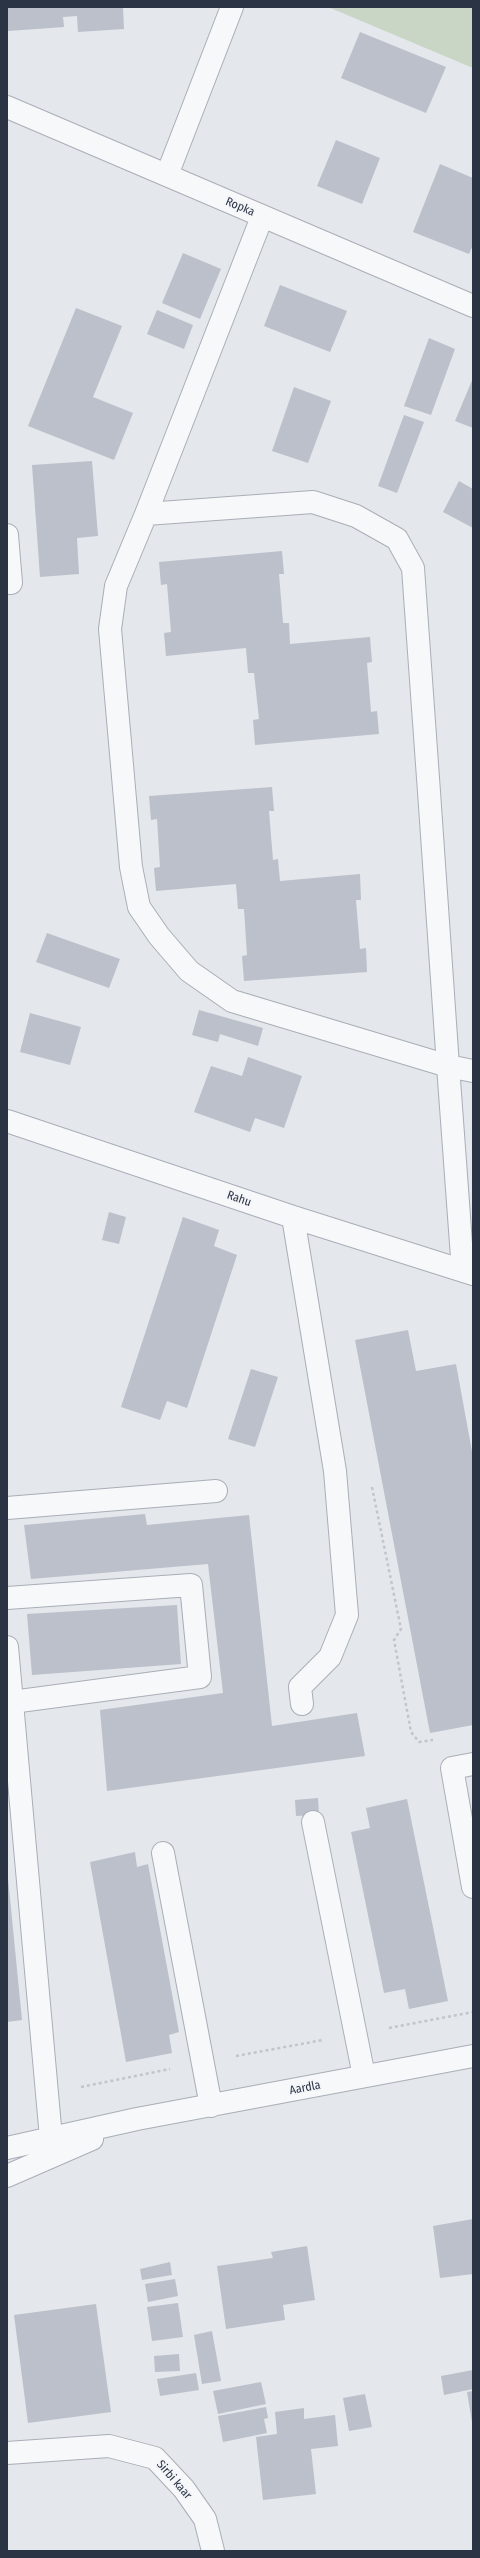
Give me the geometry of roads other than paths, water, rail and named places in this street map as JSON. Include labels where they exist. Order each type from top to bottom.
[{"type":"street","points":[[167,175],[232,7]]},
{"type":"street","name":"Ropka","points":[[7,108],[473,306]]},
{"type":"street","points":[[262,217],[146,514],[116,586],[110,629],[131,867],[140,907],[159,936],[189,971],[232,1001],[448,1066],[473,1071]]},
{"type":"street","points":[[146,514],[312,502],[356,516],[397,539],[413,568],[448,1066],[468,1272]]},
{"type":"street","points":[[7,535],[11,583],[7,583]]},
{"type":"street","name":"Rahu","points":[[7,1121],[293,1217],[468,1272]]},
{"type":"street","points":[[293,1217],[335,1471],[347,1615],[330,1657],[300,1687],[302,1704]]},
{"type":"street","points":[[7,1508],[216,1491]]},
{"type":"street","points":[[7,1598],[191,1585],[200,1677],[12,1702]]},
{"type":"street","points":[[7,1647],[51,2138]]},
{"type":"street","points":[[473,1764],[452,1768],[473,1887]]},
{"type":"street","points":[[312,1822],[364,2076]]},
{"type":"street","points":[[163,1853],[210,2106]]},
{"type":"street","name":"Aardla","points":[[7,2148],[136,2119],[473,2056]]},
{"type":"street","name":"Aardla","points":[[7,2176],[136,2119]]},
{"type":"street","name":"Sirbi kaar","points":[[7,2453],[109,2446],[155,2458],[184,2489],[205,2519],[213,2551]]}]
